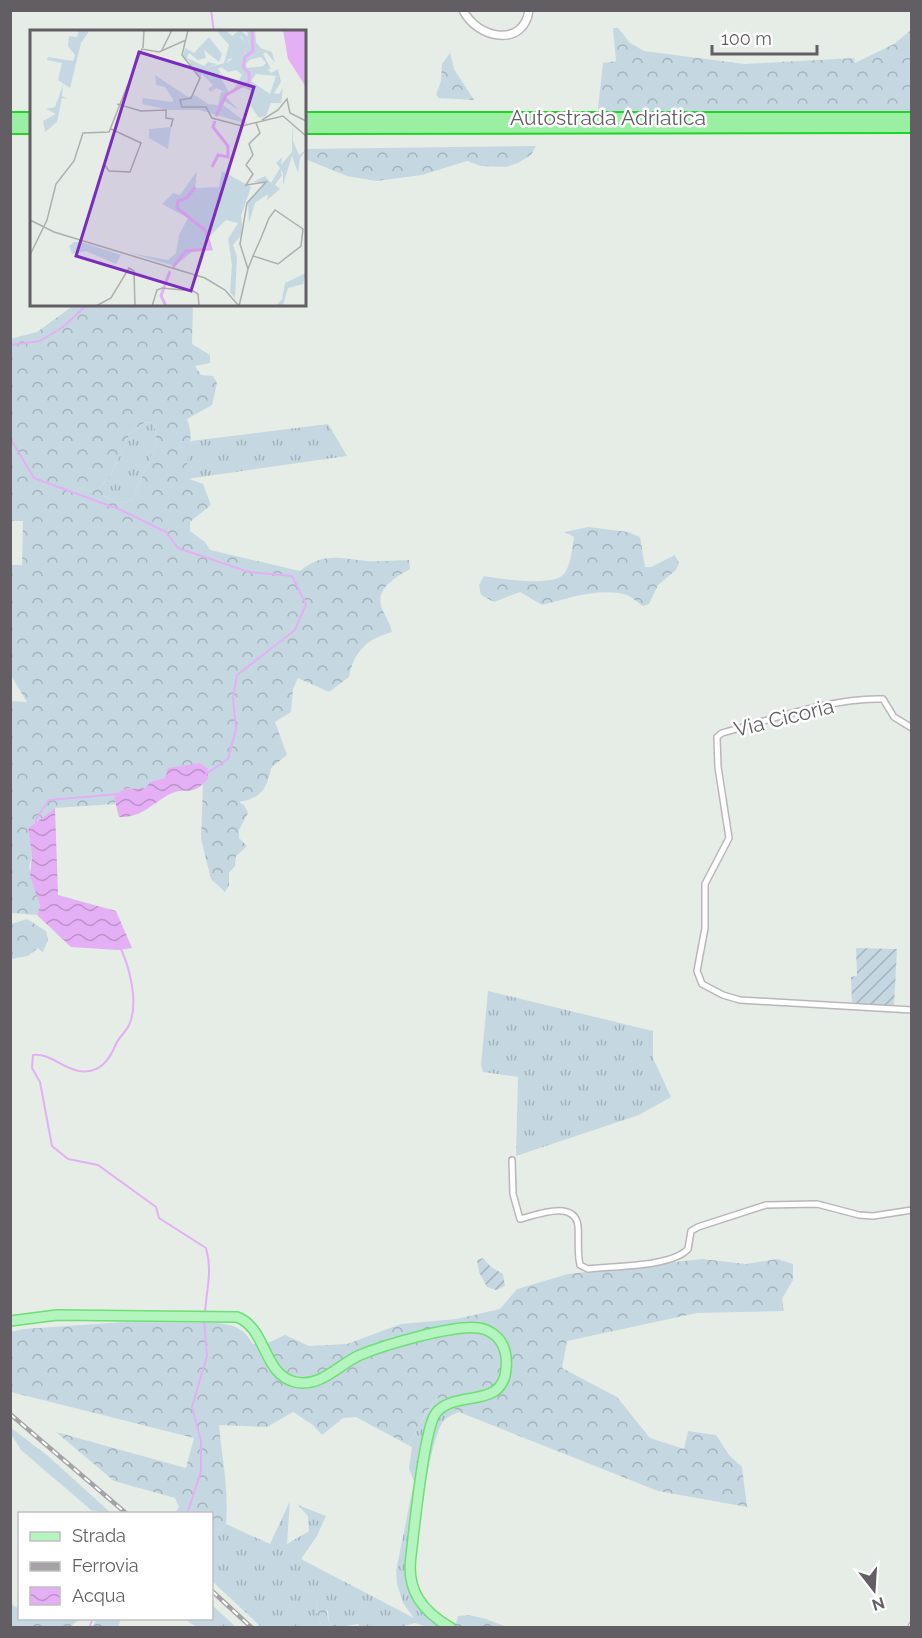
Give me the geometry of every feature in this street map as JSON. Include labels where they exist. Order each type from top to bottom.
[{"type":"highway","points":[[10,118],[30,118]]},
{"type":"highway","name":"Autostrada Adriatica","points":[[306,118],[859,123],[912,127]]},
{"type":"highway","name":"Autostrada Adriatica","points":[[306,128],[859,123],[912,118]]},
{"type":"highway","points":[[10,128],[30,128]]},
{"type":"main road","points":[[10,1321],[57,1315],[219,1314],[246,1320],[253,1327],[279,1373],[287,1379],[302,1383],[320,1379],[359,1355],[447,1330],[482,1328],[499,1339],[507,1362],[503,1382],[491,1394],[443,1407],[433,1417],[428,1437],[409,1569],[411,1583],[423,1608],[451,1628]]},
{"type":"street","points":[[463,10],[472,26],[491,36],[501,36],[520,29],[528,19],[529,10]]},
{"type":"street","name":"Via Cicoria","points":[[912,728],[894,717],[883,699],[872,699],[828,706],[722,732],[717,737],[718,767],[729,838],[705,884],[705,928],[697,970],[698,978],[708,988],[740,1000],[912,1010]]},
{"type":"street","points":[[512,1160],[513,1194],[520,1219],[557,1211],[570,1213],[577,1220],[580,1265],[588,1269],[653,1262],[676,1256],[688,1249],[692,1231],[698,1227],[766,1205],[817,1204],[873,1216],[912,1210]]},
{"type":"green space","points":[[613,28],[618,28],[630,43],[644,51],[744,64],[854,58],[855,63],[894,44],[911,30],[911,113],[600,115],[598,108],[603,63],[616,61]]},
{"type":"green space","points":[[450,53],[454,69],[474,100],[439,98],[436,95],[441,81],[442,64]]},
{"type":"green space","points":[[536,146],[531,155],[506,167],[481,166],[467,161],[422,175],[376,181],[347,176],[306,159],[306,149]]},
{"type":"green space","points":[[73,306],[193,306],[192,344],[210,355],[210,363],[195,366],[201,375],[213,376],[217,383],[212,405],[187,419],[191,435],[187,478],[203,484],[211,505],[190,522],[190,531],[205,542],[210,550],[300,571],[316,561],[332,558],[372,561],[409,560],[410,569],[389,583],[380,599],[392,632],[375,638],[363,647],[354,660],[349,677],[329,692],[298,678],[293,689],[291,712],[275,722],[287,755],[271,768],[265,787],[258,795],[239,802],[244,805],[248,813],[239,830],[239,838],[247,846],[236,856],[235,866],[229,873],[229,885],[225,892],[211,879],[201,839],[203,784],[208,779],[165,778],[146,788],[123,789],[115,797],[115,804],[55,808],[28,828],[32,856],[29,867],[40,907],[37,915],[12,913],[11,701],[27,702],[10,674],[11,565],[22,565],[23,521],[11,521],[10,339],[37,332]],"holes":[[[145,422],[154,423],[157,443],[132,500],[119,503],[104,496],[100,487],[110,477],[130,433]]]},
{"type":"green space","points":[[145,422],[154,423],[157,443],[132,500],[119,503],[104,496],[100,487],[110,477],[130,433]]},
{"type":"green space","points":[[328,424],[347,456],[187,479],[186,464],[191,441]]},
{"type":"green space","points":[[588,527],[628,532],[640,537],[645,567],[651,567],[675,555],[679,563],[676,570],[658,585],[649,604],[643,606],[629,596],[606,592],[542,605],[520,592],[494,602],[481,595],[479,585],[484,576],[526,581],[558,578],[564,574],[568,566],[574,537],[565,532]]},
{"type":"green space","points":[[27,919],[46,931],[48,940],[43,952],[38,948],[28,956],[11,959],[11,924]]},
{"type":"green space","points":[[856,948],[897,949],[894,1006],[852,1004],[851,977],[857,976]]},
{"type":"green space","points":[[488,991],[653,1031],[653,1058],[671,1097],[639,1115],[516,1156],[518,1077],[483,1072],[481,1065]]},
{"type":"green space","points":[[483,1258],[491,1267],[503,1274],[505,1286],[496,1290],[487,1287],[479,1272],[477,1260]]},
{"type":"green space","points":[[702,1259],[746,1264],[777,1259],[793,1264],[793,1280],[782,1299],[784,1311],[697,1313],[567,1341],[562,1368],[617,1397],[650,1438],[684,1449],[688,1431],[716,1435],[729,1455],[742,1467],[747,1507],[658,1491],[459,1412],[438,1398],[425,1414],[408,1445],[356,1417],[343,1418],[322,1435],[313,1425],[293,1412],[267,1427],[219,1425],[227,1511],[226,1524],[213,1532],[213,1512],[176,1512],[179,1507],[175,1498],[114,1481],[56,1432],[186,1468],[194,1438],[11,1392],[10,1332],[24,1329],[125,1322],[218,1323],[239,1329],[253,1344],[270,1342],[285,1335],[309,1346],[347,1344],[401,1324],[456,1319],[500,1309],[517,1289],[568,1274]]},
{"type":"green space","points":[[438,1398],[459,1412],[449,1417],[441,1425],[431,1456],[418,1529],[417,1583],[426,1603],[442,1617],[456,1623],[455,1627],[427,1627],[415,1623],[400,1627],[360,1627],[358,1624],[341,1627],[329,1622],[328,1611],[317,1601],[316,1611],[322,1627],[261,1627],[213,1582],[213,1532],[226,1524],[270,1544],[290,1501],[287,1544],[309,1531],[308,1516],[298,1505],[326,1516],[317,1536],[301,1559],[414,1618],[403,1603],[397,1584],[396,1571],[414,1482],[409,1468],[412,1447],[408,1445]]},
{"type":"green space","points":[[10,1427],[48,1456],[110,1512],[91,1510],[21,1450],[11,1434]]},
{"type":"green space","points":[[324,1600],[329,1622],[341,1627],[322,1627],[316,1611],[317,1601]]},
{"type":"green space","points":[[10,1603],[18,1608],[18,1620],[79,1620],[70,1627],[11,1627]]},
{"type":"green space","points":[[213,1606],[236,1627],[197,1627],[186,1620],[213,1620]]},
{"type":"green space","points":[[469,1615],[507,1627],[455,1628],[458,1616]]},
{"type":"green space","points":[[95,1620],[121,1620],[118,1627],[93,1627]]},
{"type":"water","points":[[200,763],[208,769],[208,779],[202,785],[193,790],[170,794],[140,813],[119,817],[114,797],[123,789],[146,788],[150,782],[165,778],[168,768]]},
{"type":"water","points":[[55,808],[58,895],[116,911],[132,948],[118,950],[71,947],[37,915],[40,906],[30,875],[32,856],[28,828]]},
{"type":"waterway","points":[[211,10],[214,30]]},
{"type":"waterway","points":[[10,345],[40,341],[63,327],[86,306]]},
{"type":"waterway","points":[[10,438],[34,478],[121,510],[166,532],[178,548],[249,572],[292,576],[306,604],[295,630],[237,675],[233,698],[236,729],[228,759],[206,774]]},
{"type":"waterway","points":[[36,825],[36,819],[49,800],[119,794]]},
{"type":"waterway","points":[[121,949],[130,976],[133,997],[132,1017],[110,1056],[98,1068],[79,1071],[51,1058],[33,1055],[32,1068],[40,1082],[52,1146],[68,1159],[98,1165],[156,1207],[159,1218],[206,1248],[209,1273],[205,1314]]},
{"type":"waterway","points":[[188,1512],[201,1471],[201,1441],[192,1407],[207,1356],[204,1320]]},
{"type":"waterway","points":[[89,1628],[92,1620]]},
{"type":"railway","points":[[10,1414],[125,1512]]},
{"type":"railway","points":[[213,1592],[252,1628]]}]
